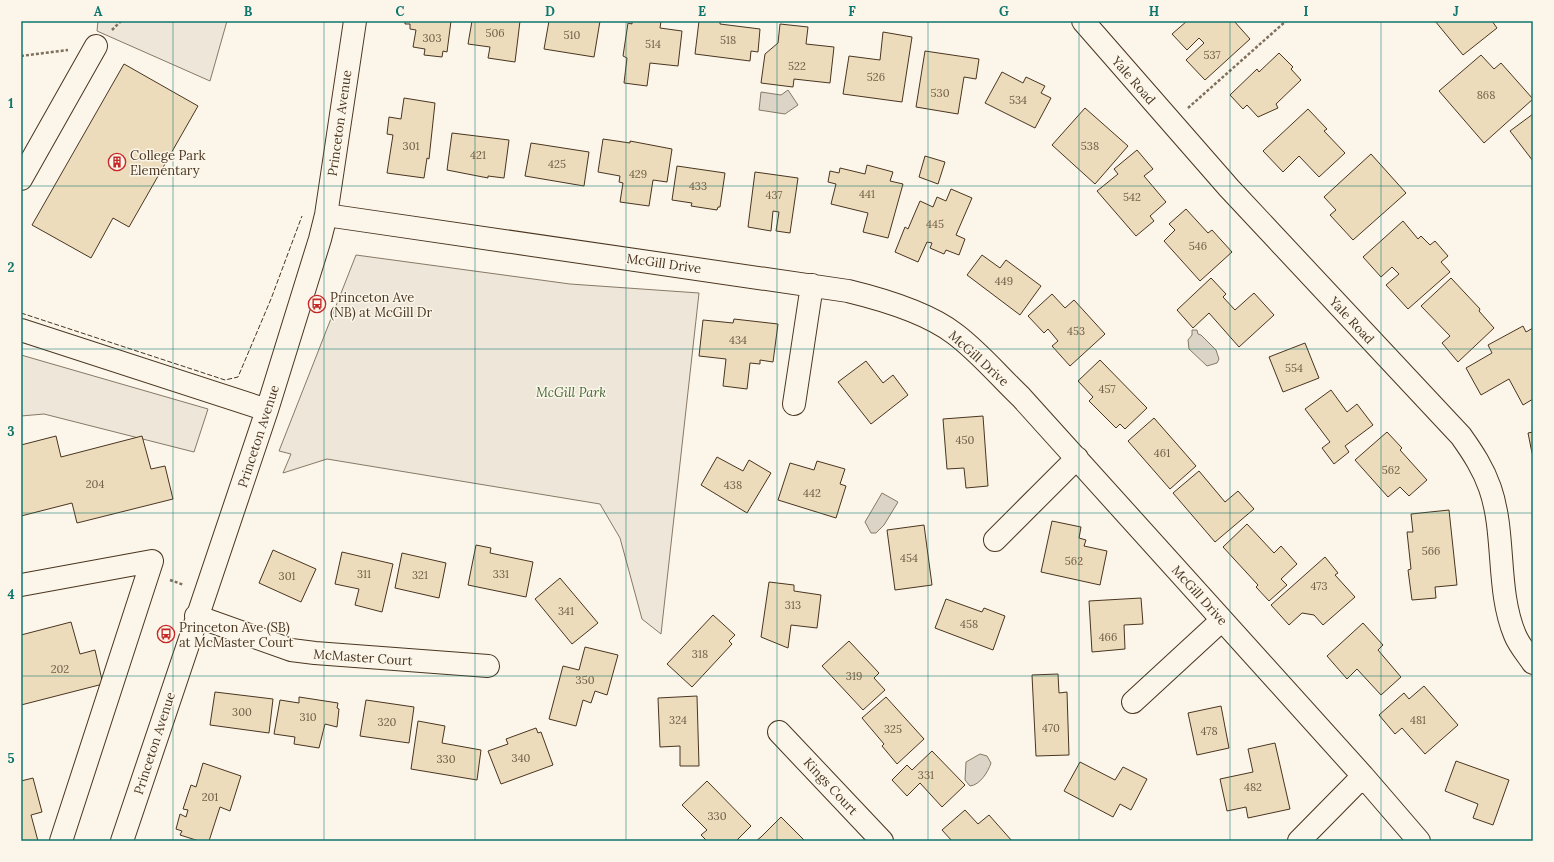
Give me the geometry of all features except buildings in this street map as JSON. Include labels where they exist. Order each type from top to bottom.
[{"type":"street","name":"Princeton Avenue","points":[[122,841],[196,616],[267,410],[320,239],[326,215],[354,21]]},
{"type":"street","name":"Yale Road","points":[[1083,21],[1224,182],[1460,436],[1481,465],[1491,490],[1497,517],[1505,598],[1515,635],[1533,663]]},
{"type":"street","points":[[21,179],[96,46]]},
{"type":"street","name":"McGill Drive","points":[[326,215],[812,284],[873,297],[916,314],[954,333],[971,347],[1021,397],[1077,458],[1363,776],[1419,841]]},
{"type":"street","points":[[794,404],[812,284]]},
{"type":"street","points":[[21,330],[267,410]]},
{"type":"street","points":[[995,540],[1077,458]]},
{"type":"street","points":[[21,585],[152,561],[61,841]]},
{"type":"street","name":"McMaster Court","points":[[196,616],[291,650],[488,666]]},
{"type":"street","points":[[1133,702],[1222,620]]},
{"type":"street","name":"Kings Court","points":[[779,732],[882,841]]},
{"type":"street","points":[[1299,841],[1363,776]]},
{"type":"path","points":[[1194,103],[1286,21]]},
{"type":"path","points":[[21,56],[96,46]]},
{"type":"green space","points":[[98,21],[227,21],[210,81],[97,31]]},
{"type":"green space","name":"McGill Park","points":[[356,255],[570,284],[699,293],[661,634],[642,619],[620,538],[600,504],[327,459],[283,473],[291,454],[279,451]]},
{"type":"green space","points":[[21,355],[208,409],[194,452],[44,414],[21,416]]},
{"type":"shaded area","points":[[788,90],[798,105],[785,114],[759,110],[761,92],[781,95]]},
{"type":"shaded area","points":[[1192,330],[1197,330],[1198,334],[1201,335],[1216,350],[1219,359],[1217,363],[1207,366],[1189,349],[1188,340],[1192,335]]},
{"type":"shaded area","points":[[882,493],[898,502],[884,525],[876,533],[871,533],[865,522]]},
{"type":"shaded area","points":[[980,754],[987,756],[991,763],[986,774],[980,781],[970,786],[965,780],[966,762]]},
{"type":"fence","points":[[21,313],[225,380],[238,377],[271,299],[302,216]]},
{"type":"place","name":"College Park Elementary","points":[[117,162]]},
{"type":"place","name":"Princeton Ave (NB) at McGill Dr","points":[[317,304]]},
{"type":"place","name":"Princeton Ave (SB) at McMaster Court","points":[[166,634]]}]
